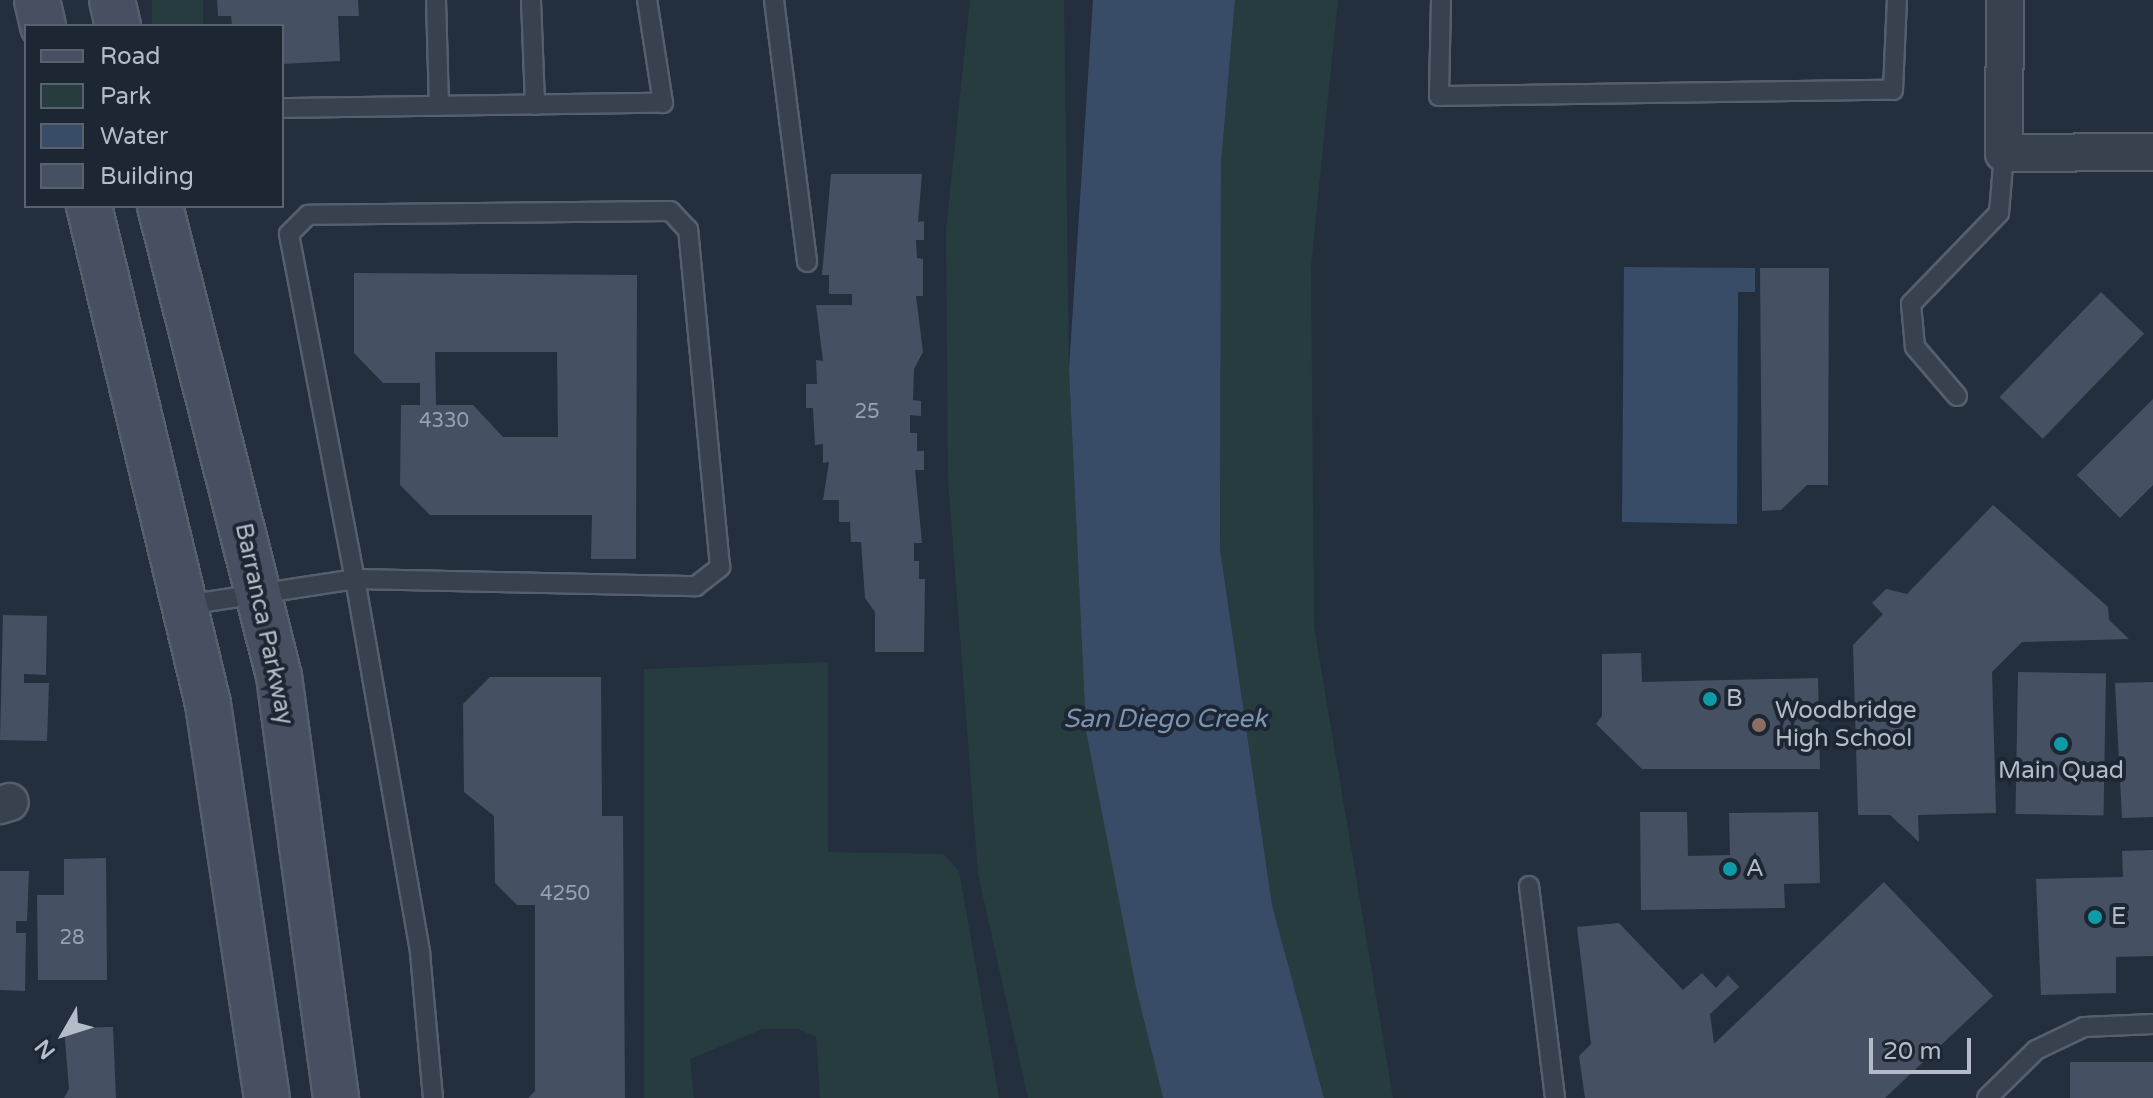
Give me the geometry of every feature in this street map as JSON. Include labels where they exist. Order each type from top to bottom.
[{"type":"main road","points":[[37,0],[43,24]]},
{"type":"main road","points":[[112,0],[118,24]]},
{"type":"main road","points":[[89,208],[208,704],[267,1098]]},
{"type":"main road","name":"Barranca Parkway","points":[[161,208],[261,591],[279,676],[336,1098]]},
{"type":"street","points":[[2005,0],[2004,153],[2153,152]]},
{"type":"lane","points":[[436,0],[439,106]]},
{"type":"lane","points":[[531,0],[535,105]]},
{"type":"lane","points":[[284,108],[663,103],[647,0]]},
{"type":"lane","points":[[774,0],[807,262]]},
{"type":"lane","points":[[1441,0],[1439,96],[1893,90],[1897,0]]},
{"type":"lane","points":[[1957,396],[1915,347],[1911,304],[1999,213],[2004,153]]},
{"type":"lane","points":[[186,605],[261,591],[355,579],[696,586],[720,567],[688,230],[670,211],[308,215],[289,234],[355,579],[420,953],[433,1098]]},
{"type":"lane","points":[[1529,886],[1555,1098]]},
{"type":"lane","points":[[1987,1098],[2036,1050],[2084,1027],[2153,1024]]},
{"type":"green space","points":[[152,0],[203,0],[203,24],[152,24]]},
{"type":"green space","points":[[970,0],[1064,0],[1069,369],[1086,731],[1163,1098],[1028,1098],[978,874],[948,479],[946,230]]},
{"type":"green space","points":[[1235,0],[1338,0],[1311,266],[1314,626],[1393,1098],[1324,1098],[1272,905],[1220,549],[1221,163]]},
{"type":"green space","points":[[828,662],[828,852],[943,854],[959,871],[999,1098],[820,1098],[816,1037],[798,1029],[763,1029],[690,1059],[694,1098],[644,1098],[644,669]]},
{"type":"water","name":"San Diego Creek","points":[[1093,0],[1235,0],[1221,163],[1220,549],[1272,905],[1324,1098],[1163,1098],[1136,987],[1086,731],[1069,369]]},
{"type":"water","points":[[1624,267],[1755,268],[1755,292],[1738,292],[1737,524],[1622,522]]},
{"type":"building","points":[[217,0],[358,0],[359,16],[338,16],[340,61],[284,64],[284,24],[232,24],[231,16],[218,16]]},
{"type":"building","points":[[831,174],[922,174],[918,222],[924,221],[924,240],[916,240],[917,258],[923,259],[923,296],[916,296],[923,352],[914,369],[913,400],[921,401],[921,416],[910,415],[910,433],[917,433],[917,451],[924,451],[924,470],[915,470],[922,543],[914,543],[914,561],[919,561],[919,579],[925,579],[924,652],[875,652],[875,612],[865,598],[861,542],[851,542],[850,522],[839,522],[839,500],[823,500],[829,462],[823,463],[823,444],[815,445],[813,408],[806,408],[806,384],[817,384],[816,360],[823,361],[816,305],[852,305],[852,294],[829,294],[829,275],[822,275]]},
{"type":"building","points":[[1760,268],[1829,268],[1828,485],[1807,485],[1781,510],[1762,511]]},
{"type":"building","points":[[354,273],[637,275],[636,559],[591,559],[592,515],[430,515],[400,485],[401,405],[420,405],[420,383],[383,383],[354,353]],"holes":[[[435,352],[557,352],[558,437],[503,437],[473,405],[436,405]]]},
{"type":"building","points":[[2101,292],[2144,334],[2043,439],[2000,397]]},
{"type":"building","points":[[2153,399],[2153,485],[2120,518],[2077,475]]},
{"type":"building","points":[[1993,505],[2108,607],[2109,620],[2129,639],[2022,642],[1992,672],[1996,813],[1918,815],[1919,842],[1890,815],[1858,815],[1853,645],[1883,614],[1872,603],[1886,589],[1907,594]]},
{"type":"building","points":[[3,615],[47,616],[46,675],[24,674],[24,683],[49,683],[47,741],[0,740]]},
{"type":"building","name":"B","points":[[1641,653],[1642,682],[1818,678],[1820,769],[1642,769],[1596,724],[1602,716],[1602,654]]},
{"type":"building","name":"Main Quad","points":[[2018,672],[2106,674],[2104,816],[2016,814]]},
{"type":"building","points":[[490,677],[601,677],[602,816],[623,816],[625,1098],[528,1098],[535,1091],[535,905],[517,905],[495,883],[494,816],[464,792],[463,704]]},
{"type":"building","points":[[2153,682],[2153,817],[2122,818],[2115,683]]},
{"type":"building","name":"A","points":[[1640,812],[1687,812],[1688,856],[1730,855],[1729,813],[1818,812],[1820,883],[1784,884],[1785,908],[1641,910]]},
{"type":"building","name":"E","points":[[2153,850],[2153,956],[2116,957],[2116,993],[2041,995],[2036,879],[2123,877],[2122,851]]},
{"type":"building","points":[[106,858],[107,980],[38,980],[37,895],[64,895],[64,859]]},
{"type":"building","points":[[0,871],[29,871],[27,921],[16,921],[16,933],[26,933],[25,991],[0,990]]},
{"type":"building","points":[[1884,882],[1993,996],[1885,1098],[1585,1098],[1579,1056],[1591,1044],[1577,927],[1619,923],[1683,990],[1702,973],[1716,988],[1728,975],[1739,987],[1710,1014],[1714,1044]]},
{"type":"building","points":[[113,1027],[116,1098],[64,1098],[69,1089],[64,1028]]},
{"type":"building","points":[[2070,1062],[2153,1062],[2153,1098],[2070,1098]]},
{"type":"place","name":"B","points":[[1710,699]]},
{"type":"place","name":"Woodbridge High School","points":[[1759,725]]},
{"type":"place","name":"Main Quad","points":[[2061,744]]},
{"type":"place","name":"A","points":[[1730,869]]},
{"type":"place","name":"E","points":[[2095,917]]}]
